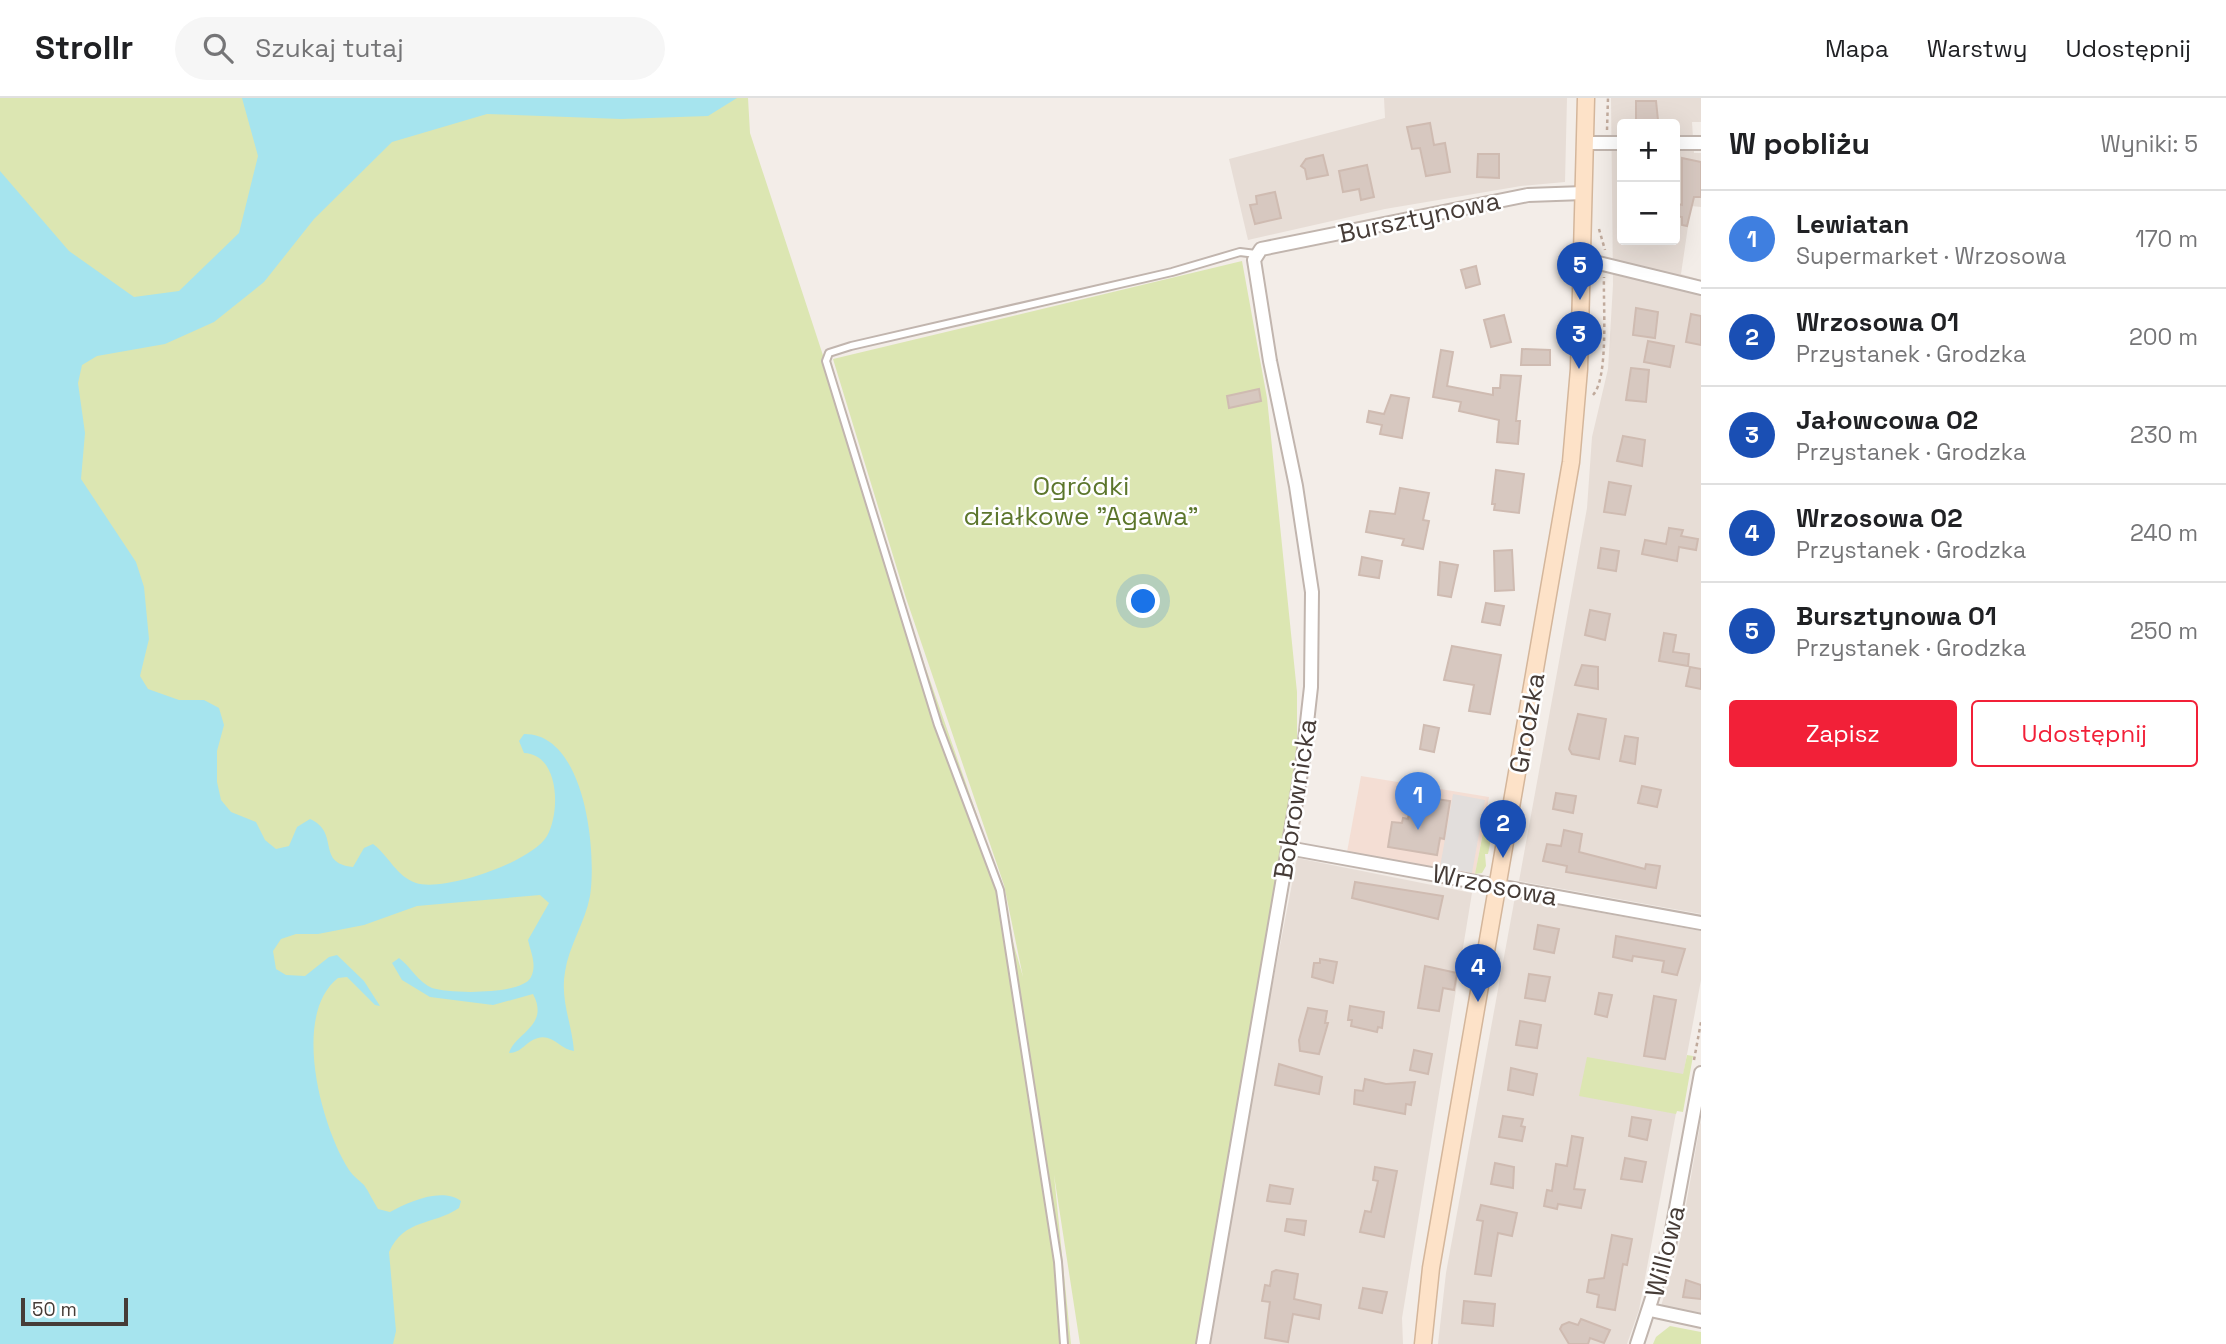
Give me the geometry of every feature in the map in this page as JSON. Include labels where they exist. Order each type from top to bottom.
[{"type":"street","name":"Grodzka","points":[[1423,1344],[1431,1268],[1571,462],[1579,369],[1586,98]]},
{"type":"street","points":[[1585,143],[1617,143]]},
{"type":"street","points":[[1680,143],[1701,143]]},
{"type":"street","name":"Bursztynowa","points":[[1256,254],[1261,249],[1528,195],[1584,193]]},
{"type":"street","name":"Bobrownicka","points":[[1203,1344],[1309,713],[1312,592],[1298,497],[1269,361],[1254,260],[1256,254]]},
{"type":"street","points":[[1582,259],[1701,288]]},
{"type":"street","name":"Wrzosowa","points":[[1288,848],[1701,923]]},
{"type":"street","name":"Willowa","points":[[1637,1344],[1669,1246],[1696,1130],[1701,1073]]},
{"type":"street","points":[[1650,1310],[1701,1321]]},
{"type":"lane","points":[[1064,1344],[1058,1262],[1000,890],[938,725],[826,361],[829,353],[851,346],[1172,272],[1240,252],[1256,254]]},
{"type":"shaded area","points":[[1384,98],[1567,98],[1565,182],[1521,186],[1385,209],[1248,240],[1229,159],[1385,118]]},
{"type":"shaded area","points":[[1611,98],[1701,98],[1701,122],[1692,122],[1694,153],[1701,153],[1701,207],[1691,206],[1681,274],[1701,280],[1701,914],[1519,881],[1587,508],[1592,437],[1608,369],[1613,285]]},
{"type":"shaded area","points":[[1361,776],[1489,797],[1475,876],[1347,852]]},
{"type":"shaded area","points":[[1453,794],[1485,800],[1472,873],[1440,867]]},
{"type":"shaded area","points":[[1297,858],[1472,893],[1402,1318],[1403,1344],[1211,1344],[1247,1116]]},
{"type":"shaded area","points":[[1515,897],[1701,931],[1701,980],[1639,1310],[1627,1344],[1438,1344],[1446,1273]]},
{"type":"shaded area","points":[[1701,1119],[1701,1315],[1661,1306],[1678,1251]]},
{"type":"green space","name":"Ogródki działkowe \"Agawa\"","points":[[0,98],[748,98],[750,133],[924,663],[977,815],[1023,977],[1004,885],[906,598],[833,359],[1242,261],[1267,398],[1297,692],[1297,767],[1197,1344],[1080,1344],[1054,1175],[1071,1344],[0,1344]]},
{"type":"green space","points":[[1486,817],[1495,818],[1488,854],[1485,854],[1486,866],[1482,873],[1475,874]]},
{"type":"green space","points":[[1687,1055],[1693,1056],[1683,1112],[1677,1111],[1676,1114],[1579,1096],[1587,1057],[1683,1074]]},
{"type":"green space","points":[[1670,1326],[1701,1332],[1701,1344],[1653,1344],[1656,1337]]},
{"type":"water","points":[[242,98],[737,98],[708,116],[621,119],[487,114],[392,142],[314,219],[264,282],[214,322],[165,344],[97,356],[82,365],[78,383],[85,433],[81,479],[136,562],[144,587],[149,639],[140,676],[148,689],[179,700],[204,700],[219,708],[224,725],[217,751],[217,782],[221,800],[231,812],[256,822],[265,840],[276,849],[289,846],[297,827],[310,819],[324,832],[331,854],[342,864],[353,867],[364,848],[373,844],[403,876],[416,883],[446,883],[486,873],[524,856],[538,846],[547,836],[554,813],[554,786],[550,773],[536,756],[524,753],[519,741],[524,734],[545,739],[561,753],[574,773],[582,798],[591,852],[590,896],[570,953],[564,982],[574,1051],[543,1037],[509,1053],[512,1046],[530,1028],[537,1014],[533,994],[493,1005],[430,997],[402,980],[392,963],[399,958],[423,982],[441,990],[485,992],[525,983],[531,977],[533,968],[528,940],[549,903],[540,895],[417,906],[364,925],[318,934],[296,934],[281,939],[273,951],[276,969],[286,975],[305,976],[329,957],[337,955],[364,981],[380,1006],[375,1005],[347,977],[338,978],[324,995],[316,1017],[313,1043],[321,1100],[329,1127],[349,1170],[364,1185],[378,1209],[390,1212],[416,1200],[444,1195],[461,1201],[459,1208],[449,1214],[403,1233],[389,1252],[396,1331],[393,1344],[0,1344],[0,171],[69,251],[134,297],[179,291],[239,233],[258,156]]},
{"type":"building","points":[[1636,101],[1656,101],[1658,119],[1636,119]]},
{"type":"building","points":[[1430,123],[1434,145],[1445,143],[1450,172],[1426,176],[1420,148],[1412,149],[1407,127]]},
{"type":"building","points":[[1478,154],[1499,154],[1499,178],[1477,177]]},
{"type":"building","points":[[1323,155],[1328,175],[1307,179],[1305,169],[1301,166],[1306,159]]},
{"type":"building","points":[[1682,158],[1701,162],[1701,197],[1694,197],[1687,226],[1682,225],[1680,217]]},
{"type":"building","points":[[1367,165],[1374,197],[1361,200],[1359,189],[1343,192],[1339,171]]},
{"type":"building","points":[[1275,192],[1281,218],[1255,224],[1250,205],[1257,204],[1256,196]]},
{"type":"building","points":[[1476,266],[1480,284],[1466,288],[1461,270]]},
{"type":"building","points":[[1636,308],[1658,312],[1655,338],[1633,335]]},
{"type":"building","points":[[1691,314],[1701,316],[1701,345],[1686,342]]},
{"type":"building","points":[[1504,315],[1511,342],[1491,347],[1484,320]]},
{"type":"building","points":[[1648,341],[1674,346],[1670,367],[1644,362]]},
{"type":"building","points":[[1522,349],[1550,350],[1550,365],[1521,365]]},
{"type":"building","points":[[1441,350],[1453,352],[1447,386],[1493,395],[1493,388],[1500,388],[1501,375],[1521,376],[1516,421],[1520,421],[1518,444],[1497,442],[1499,420],[1459,411],[1461,402],[1433,397]]},
{"type":"building","points":[[1631,368],[1649,370],[1646,402],[1626,400]]},
{"type":"building","points":[[1259,389],[1261,401],[1229,408],[1227,396]]},
{"type":"building","points":[[1391,395],[1409,398],[1402,438],[1380,434],[1382,425],[1367,422],[1369,411],[1384,414]]},
{"type":"building","points":[[1623,436],[1645,440],[1642,466],[1617,461]]},
{"type":"building","points":[[1496,470],[1524,474],[1519,513],[1494,510],[1495,504],[1492,504]]},
{"type":"building","points":[[1609,482],[1631,486],[1625,515],[1604,512]]},
{"type":"building","points":[[1400,488],[1429,493],[1423,520],[1429,521],[1423,549],[1402,545],[1404,539],[1366,532],[1370,511],[1395,514]]},
{"type":"building","points":[[1669,528],[1683,530],[1681,536],[1698,539],[1696,550],[1679,547],[1677,561],[1642,554],[1645,540],[1666,544]]},
{"type":"building","points":[[1601,548],[1619,551],[1616,571],[1598,568]]},
{"type":"building","points":[[1512,550],[1514,590],[1495,591],[1494,551]]},
{"type":"building","points":[[1362,557],[1382,561],[1379,578],[1359,575]]},
{"type":"building","points":[[1440,562],[1458,565],[1451,597],[1438,595]]},
{"type":"building","points":[[1486,603],[1504,606],[1500,625],[1482,622]]},
{"type":"building","points":[[1590,610],[1610,614],[1605,640],[1585,635]]},
{"type":"building","points":[[1664,633],[1676,635],[1673,652],[1689,654],[1688,666],[1659,661]]},
{"type":"building","points":[[1452,646],[1501,655],[1490,714],[1469,711],[1474,685],[1444,680]]},
{"type":"building","points":[[1582,665],[1598,667],[1598,689],[1575,685]]},
{"type":"building","points":[[1690,667],[1701,669],[1701,689],[1686,686]]},
{"type":"building","points":[[1578,714],[1606,719],[1599,759],[1572,754],[1569,749]]},
{"type":"building","points":[[1424,725],[1439,728],[1434,752],[1420,749]]},
{"type":"building","points":[[1625,736],[1638,738],[1635,764],[1620,761]]},
{"type":"building","points":[[1642,786],[1661,790],[1657,807],[1638,803]]},
{"type":"building","points":[[1556,793],[1576,796],[1573,813],[1553,809]]},
{"type":"building","points":[[1417,796],[1450,801],[1444,839],[1440,838],[1437,855],[1388,847],[1392,822],[1402,823],[1403,818],[1408,819],[1410,807],[1415,808]]},
{"type":"building","points":[[1564,830],[1582,834],[1579,852],[1645,869],[1646,864],[1660,866],[1656,888],[1566,872],[1567,866],[1543,861],[1547,844],[1561,846]]},
{"type":"building","points":[[1355,882],[1443,896],[1438,919],[1352,898]]},
{"type":"building","points":[[1538,925],[1559,929],[1554,953],[1534,949]]},
{"type":"building","points":[[1616,936],[1685,949],[1677,975],[1662,972],[1664,961],[1633,956],[1632,961],[1613,957]]},
{"type":"building","points":[[1320,959],[1337,962],[1333,983],[1312,977],[1314,963],[1320,963]]},
{"type":"building","points":[[1425,966],[1457,973],[1454,990],[1443,988],[1439,1011],[1418,1008]]},
{"type":"building","points":[[1529,974],[1550,977],[1545,1001],[1525,998]]},
{"type":"building","points":[[1599,993],[1612,995],[1607,1017],[1595,1014]]},
{"type":"building","points":[[1654,996],[1676,1000],[1665,1059],[1644,1056]]},
{"type":"building","points":[[1350,1006],[1384,1012],[1382,1028],[1378,1027],[1377,1032],[1351,1026],[1352,1020],[1348,1020]]},
{"type":"building","points":[[1308,1008],[1327,1011],[1325,1023],[1328,1023],[1319,1054],[1300,1051],[1299,1040]]},
{"type":"building","points":[[1520,1021],[1541,1025],[1537,1048],[1516,1045]]},
{"type":"building","points":[[1414,1050],[1432,1054],[1428,1074],[1410,1070]]},
{"type":"building","points":[[1279,1064],[1322,1077],[1319,1094],[1275,1085]]},
{"type":"building","points":[[1511,1068],[1537,1074],[1533,1095],[1508,1090]]},
{"type":"building","points":[[1365,1079],[1386,1084],[1415,1082],[1411,1105],[1406,1104],[1405,1114],[1354,1104],[1355,1090],[1363,1091]]},
{"type":"building","points":[[1503,1116],[1523,1119],[1521,1126],[1525,1127],[1522,1141],[1499,1137]]},
{"type":"building","points":[[1632,1117],[1651,1120],[1647,1140],[1629,1136]]},
{"type":"building","points":[[1572,1136],[1583,1138],[1574,1189],[1585,1190],[1581,1208],[1558,1204],[1557,1209],[1544,1206],[1547,1190],[1552,1191],[1556,1164],[1567,1166]]},
{"type":"building","points":[[1625,1158],[1646,1162],[1642,1182],[1621,1179]]},
{"type":"building","points":[[1495,1163],[1514,1167],[1513,1188],[1491,1184]]},
{"type":"building","points":[[1375,1167],[1397,1171],[1384,1237],[1360,1232],[1365,1211],[1371,1212],[1378,1181],[1373,1180]]},
{"type":"building","points":[[1270,1185],[1293,1189],[1290,1204],[1267,1201]]},
{"type":"building","points":[[1481,1205],[1517,1213],[1512,1236],[1498,1233],[1491,1276],[1475,1274],[1483,1221],[1477,1220]]},
{"type":"building","points":[[1287,1219],[1306,1221],[1304,1235],[1285,1231]]},
{"type":"building","points":[[1612,1235],[1632,1239],[1627,1265],[1623,1264],[1615,1310],[1597,1307],[1599,1295],[1587,1292],[1589,1280],[1604,1278]]},
{"type":"building","points":[[1276,1270],[1298,1274],[1294,1299],[1321,1305],[1319,1319],[1293,1314],[1288,1342],[1265,1338],[1270,1302],[1262,1301],[1265,1285],[1270,1286],[1272,1272]]},
{"type":"building","points":[[1686,1280],[1701,1285],[1701,1299],[1683,1297]]},
{"type":"building","points":[[1363,1288],[1387,1292],[1382,1313],[1359,1308]]},
{"type":"building","points":[[1464,1301],[1495,1304],[1493,1326],[1462,1323]]},
{"type":"building","points":[[1581,1319],[1610,1330],[1604,1343],[1590,1338],[1588,1344],[1569,1344],[1560,1329],[1569,1322],[1578,1325]]},
{"type":"place","name":"Bursztynowa 01","points":[[1580,300]]},
{"type":"place","name":"Jałowcowa 02","points":[[1579,369]]},
{"type":"place","name":"Lewiatan","points":[[1418,830]]},
{"type":"place","name":"Wrzosowa 01","points":[[1503,858]]},
{"type":"place","name":"Wrzosowa 02","points":[[1478,1002]]}]
